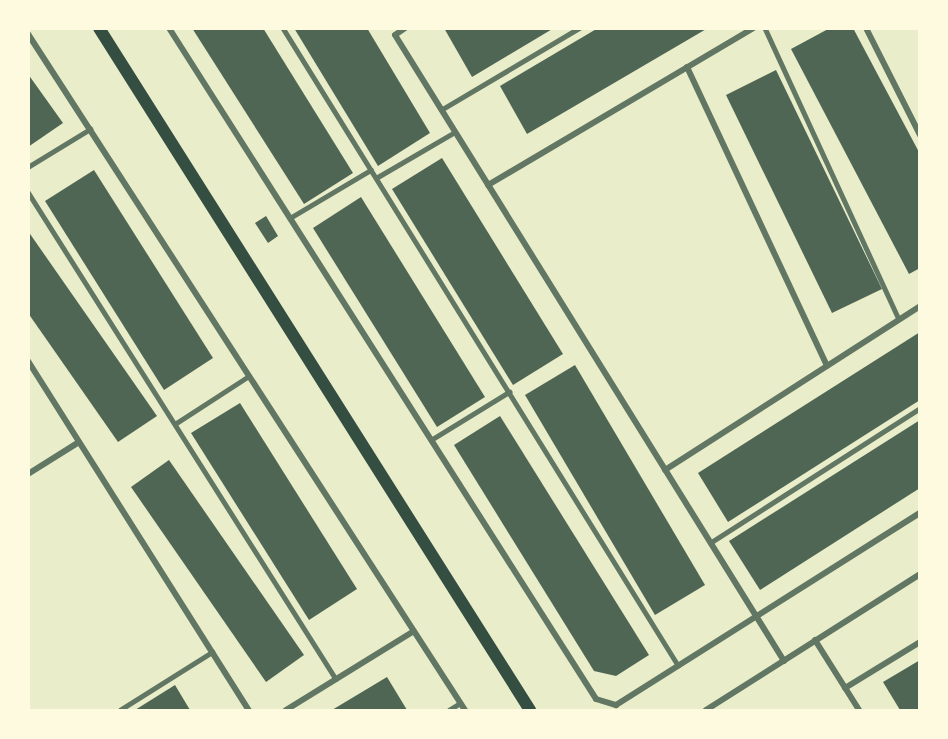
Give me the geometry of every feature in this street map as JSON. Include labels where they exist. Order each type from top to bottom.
[{"type":"main road","points":[[99,28],[530,711]]},
{"type":"street","points":[[169,28],[596,699],[616,705],[920,513]]},
{"type":"street","points":[[405,28],[395,35],[784,661]]},
{"type":"street","points":[[489,185],[753,28]]},
{"type":"street","points":[[866,28],[920,135]]},
{"type":"street","points":[[28,34],[465,711]]},
{"type":"street","points":[[687,68],[827,366]]},
{"type":"street","points":[[665,470],[920,306]]},
{"type":"street","points":[[28,361],[249,711]]},
{"type":"street","points":[[28,474],[79,442]]},
{"type":"street","points":[[706,711],[920,574]]},
{"type":"street","points":[[286,711],[414,631]]},
{"type":"street","points":[[815,640],[859,711]]},
{"type":"street","points":[[845,688],[920,642]]},
{"type":"lane","points":[[284,28],[678,665]]},
{"type":"lane","points":[[441,110],[579,28]]},
{"type":"lane","points":[[765,28],[899,319]]},
{"type":"lane","points":[[28,167],[90,129]]},
{"type":"lane","points":[[376,178],[455,132]]},
{"type":"lane","points":[[290,218],[371,170]]},
{"type":"lane","points":[[28,192],[31,201],[336,679]]},
{"type":"lane","points":[[175,424],[249,376]]},
{"type":"lane","points":[[431,440],[509,392]]},
{"type":"lane","points":[[710,543],[920,408]]},
{"type":"lane","points":[[120,711],[212,652]]},
{"type":"lane","points":[[449,711],[460,703]]},
{"type":"building","points":[[192,28],[263,28],[353,173],[304,204]]},
{"type":"building","points":[[294,28],[367,28],[430,133],[378,166]]},
{"type":"building","points":[[444,28],[554,28],[472,77]]},
{"type":"building","points":[[598,28],[708,28],[527,134],[500,86]]},
{"type":"building","points":[[830,28],[853,28],[920,154],[920,268],[909,274],[791,49]]},
{"type":"building","points":[[776,70],[882,289],[832,313],[726,95]]},
{"type":"building","points":[[28,74],[63,123],[28,147]]},
{"type":"building","points":[[442,158],[563,354],[513,385],[392,189]]},
{"type":"building","points":[[94,170],[213,358],[164,390],[45,201]]},
{"type":"building","points":[[361,197],[485,397],[437,427],[313,228]]},
{"type":"building","points":[[266,216],[278,236],[268,243],[255,223]]},
{"type":"building","points":[[28,231],[157,416],[118,442],[28,313]]},
{"type":"building","points":[[920,332],[920,400],[728,522],[698,473]]},
{"type":"building","points":[[575,365],[705,585],[655,615],[525,395]]},
{"type":"building","points":[[240,403],[357,589],[309,620],[191,433]]},
{"type":"building","points":[[500,416],[649,655],[616,676],[594,671],[454,445]]},
{"type":"building","points":[[920,420],[920,488],[760,590],[729,541]]},
{"type":"building","points":[[169,460],[304,655],[266,682],[131,487]]},
{"type":"building","points":[[920,660],[920,710],[900,710],[883,682]]},
{"type":"building","points":[[387,677],[407,710],[332,710]]},
{"type":"building","points":[[175,685],[190,710],[135,710]]}]
